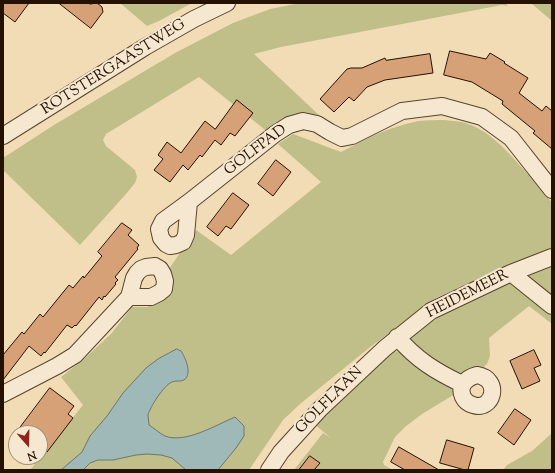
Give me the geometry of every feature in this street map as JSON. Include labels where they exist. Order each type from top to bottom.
[{"type":"street","name":"ROTSTERGAASTWEG","points":[[3,136],[145,46],[227,3]]},
{"type":"street","name":"GOLFPAD","points":[[189,202],[275,134],[289,125],[303,121],[317,124],[342,138],[352,136],[402,111],[442,106],[482,117],[511,138],[552,190]]},
{"type":"street","name":"HEIDEMEER","points":[[397,338],[431,311],[511,273],[552,257]]},
{"type":"street","points":[[511,273],[552,306]]},
{"type":"street","points":[[3,394],[75,355],[129,298]]},
{"type":"street","points":[[397,338],[408,350],[426,364],[462,384]]},
{"type":"street","name":"GOLFLAAN","points":[[269,470],[281,452],[307,422],[363,368],[397,338]]},
{"type":"shaded area","points":[[120,3],[192,3],[147,26]]},
{"type":"shaded area","points":[[300,3],[505,3],[508,6],[502,5],[281,47],[254,54],[337,132],[295,114],[269,133],[199,77],[106,134],[103,140],[106,146],[135,170],[137,177],[135,183],[126,194],[80,245],[3,170],[3,158],[54,125],[175,53],[233,23],[270,9]]},
{"type":"shaded area","points":[[531,3],[552,3],[552,21]]},
{"type":"shaded area","points":[[428,120],[459,122],[476,127],[491,137],[505,150],[535,182],[552,203],[552,250],[482,277],[436,298],[369,348],[300,404],[283,420],[249,470],[30,470],[34,465],[48,465],[48,448],[83,405],[61,377],[84,359],[111,334],[132,307],[147,307],[159,302],[167,272],[184,247],[191,242],[196,230],[231,255],[321,182],[278,144],[293,134],[341,152],[398,126]]},
{"type":"shaded area","points":[[552,264],[552,299],[521,275]]},
{"type":"shaded area","points":[[503,282],[509,283],[517,288],[552,316],[552,324],[529,306],[489,338],[490,356],[487,364],[482,369],[463,376],[433,364],[410,339],[411,335],[459,304]]},
{"type":"shaded area","points":[[394,351],[401,352],[454,387],[455,394],[422,414],[395,437],[383,462],[384,465],[393,470],[294,470],[323,433],[331,438],[314,424],[347,392]]},
{"type":"shaded area","points":[[552,433],[552,470],[503,470],[507,465],[532,451]]},
{"type":"water","points":[[177,349],[181,351],[186,361],[188,370],[187,377],[183,381],[172,382],[161,392],[149,411],[149,425],[165,436],[182,438],[210,429],[235,417],[244,426],[244,436],[218,470],[186,470],[172,458],[161,455],[147,454],[113,460],[98,460],[90,463],[83,470],[61,470],[82,452],[90,436],[107,416],[123,393],[146,368],[158,359]]},
{"type":"building","points":[[3,3],[29,3],[15,22],[3,13]]},
{"type":"building","points":[[59,3],[97,3],[102,7],[103,12],[91,28]]},
{"type":"building","points":[[450,51],[486,59],[490,53],[528,78],[519,93],[542,111],[546,106],[552,111],[552,149],[533,133],[535,131],[502,104],[503,101],[472,82],[444,75]]},
{"type":"building","points":[[430,54],[433,73],[385,80],[367,87],[354,101],[349,97],[334,112],[320,99],[347,69],[362,68],[385,58],[386,60]]},
{"type":"building","points":[[237,100],[253,113],[235,136],[230,133],[221,145],[215,140],[202,157],[200,155],[188,170],[183,165],[170,182],[154,170],[163,159],[158,155],[167,142],[181,153],[205,121],[215,129]]},
{"type":"building","points":[[276,160],[291,172],[273,196],[258,184]]},
{"type":"building","points":[[233,193],[249,205],[231,229],[226,226],[218,236],[207,227]]},
{"type":"building","points":[[122,223],[132,230],[128,235],[139,245],[137,248],[138,249],[115,277],[118,280],[115,283],[116,284],[102,300],[99,297],[76,326],[75,325],[72,328],[67,325],[41,356],[29,346],[3,380],[3,355],[22,332],[24,334],[40,314],[43,317],[69,285],[73,288],[83,276],[84,278],[102,256],[98,252]]},
{"type":"building","points":[[534,350],[541,365],[534,368],[540,381],[522,389],[510,361]]},
{"type":"building","points":[[50,388],[74,406],[68,414],[73,418],[48,451],[48,425],[22,425]]},
{"type":"building","points":[[515,409],[531,420],[514,445],[498,433]]},
{"type":"building","points":[[447,440],[474,448],[468,470],[440,463]]},
{"type":"building","points":[[399,447],[439,470],[405,470],[391,462]]},
{"type":"building","points":[[310,456],[320,463],[314,470],[299,470]]}]
